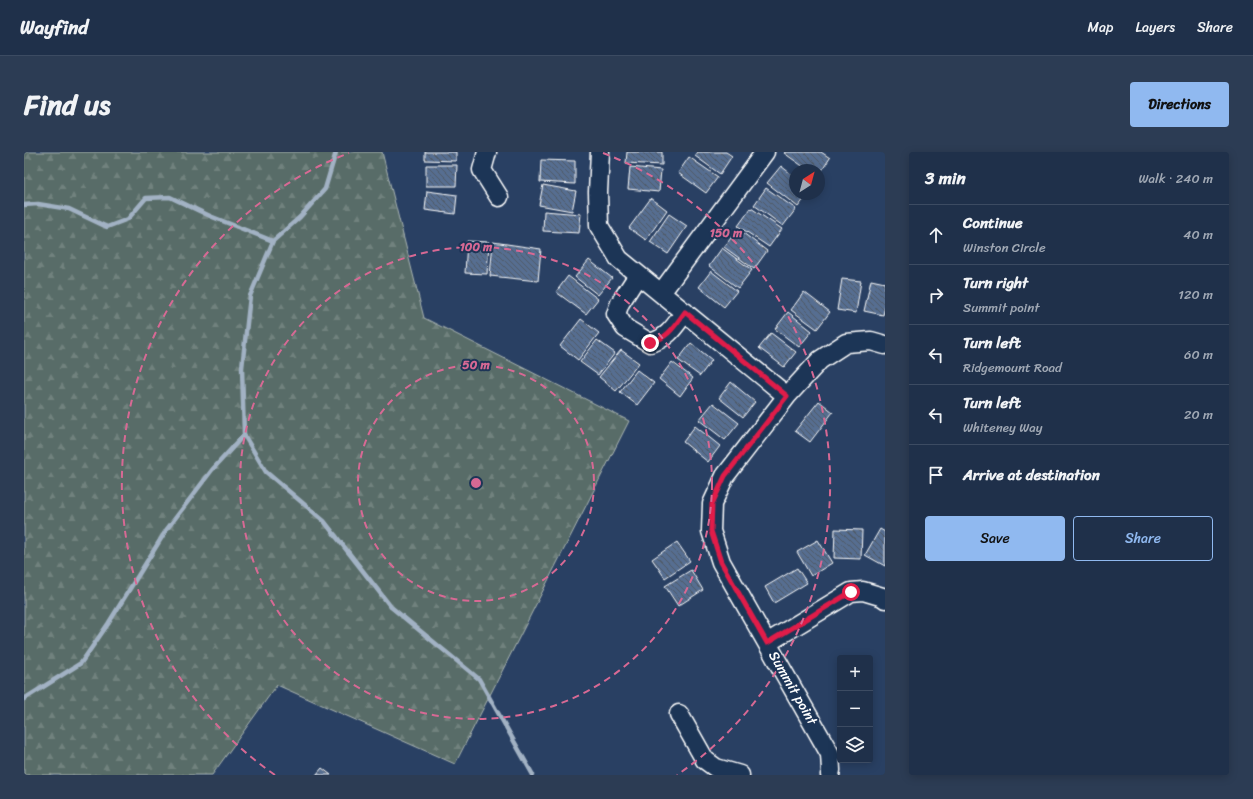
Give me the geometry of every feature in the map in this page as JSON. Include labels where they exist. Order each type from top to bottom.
[{"type":"street","points":[[486,152],[482,170],[499,197]]},
{"type":"street","points":[[600,152],[598,192],[599,226],[619,259],[787,396]]},
{"type":"street","points":[[661,293],[765,152]]},
{"type":"street","points":[[638,275],[620,303],[616,314],[625,328],[650,343],[661,340],[672,330],[685,312]]},
{"type":"street","name":"Summit point","points":[[830,775],[830,754],[721,562],[711,531],[712,504],[725,476],[787,396],[820,360],[846,343],[871,341],[885,345]]},
{"type":"street","points":[[767,643],[851,592],[863,591],[885,599]]},
{"type":"street","points":[[679,714],[705,760],[716,768],[740,775]]},
{"type":"green space","points":[[24,152],[382,152],[424,318],[629,421],[455,764],[277,685],[212,775],[24,775]]},
{"type":"building","points":[[425,152],[456,152],[456,161],[425,160]]},
{"type":"building","points":[[627,152],[662,152],[662,165],[626,163]]},
{"type":"building","points":[[698,152],[726,152],[732,156],[720,174],[695,156]]},
{"type":"building","points":[[821,152],[830,158],[825,166],[825,164],[800,164],[784,153]]},
{"type":"building","points":[[689,157],[718,177],[706,193],[678,173]]},
{"type":"building","points":[[541,160],[575,161],[575,184],[540,182]]},
{"type":"building","points":[[426,165],[457,165],[456,186],[426,186]]},
{"type":"building","points":[[781,166],[789,172],[789,200],[803,200],[798,207],[767,183]]},
{"type":"building","points":[[630,167],[661,170],[659,192],[628,189]]},
{"type":"building","points":[[543,185],[576,191],[572,211],[539,205]]},
{"type":"building","points":[[766,188],[796,209],[783,226],[754,205]]},
{"type":"building","points":[[427,191],[457,195],[455,214],[425,210]]},
{"type":"building","points":[[651,198],[667,210],[646,240],[629,228]]},
{"type":"building","points":[[751,208],[782,229],[769,247],[738,226]]},
{"type":"building","points":[[544,211],[581,214],[579,233],[543,231]]},
{"type":"building","points":[[669,214],[687,226],[668,254],[650,242]]},
{"type":"building","points":[[738,229],[767,251],[754,269],[724,247]]},
{"type":"building","points":[[467,241],[489,242],[487,274],[465,273]]},
{"type":"building","points":[[493,242],[541,249],[538,281],[490,276]]},
{"type":"building","points":[[722,248],[752,270],[738,288],[709,266]]},
{"type":"building","points":[[589,260],[612,278],[598,295],[575,277]]},
{"type":"building","points":[[711,271],[737,291],[724,307],[699,287]]},
{"type":"building","points":[[568,276],[598,299],[586,314],[556,292]]},
{"type":"building","points":[[842,279],[861,281],[856,313],[837,310]]},
{"type":"building","points":[[871,280],[885,283],[885,307],[883,315],[864,311]]},
{"type":"building","points":[[804,292],[830,312],[817,329],[791,310]]},
{"type":"building","points":[[788,312],[812,331],[799,347],[775,329]]},
{"type":"building","points":[[581,319],[599,333],[578,360],[560,346]]},
{"type":"building","points":[[771,333],[796,352],[784,367],[759,348]]},
{"type":"building","points":[[597,340],[615,353],[598,375],[580,362]]},
{"type":"building","points":[[691,343],[712,360],[700,376],[678,360]]},
{"type":"building","points":[[621,350],[639,363],[616,391],[599,377]]},
{"type":"building","points":[[672,362],[693,378],[680,396],[659,379]]},
{"type":"building","points":[[637,370],[654,383],[637,405],[620,392]]},
{"type":"building","points":[[731,382],[755,402],[743,417],[719,398]]},
{"type":"building","points":[[819,401],[833,412],[810,442],[795,431]]},
{"type":"building","points":[[713,403],[739,423],[725,440],[699,420]]},
{"type":"building","points":[[695,426],[720,446],[708,462],[683,442]]},
{"type":"building","points":[[835,529],[862,530],[861,559],[834,558]]},
{"type":"building","points":[[880,529],[885,532],[885,566],[865,555]]},
{"type":"building","points":[[818,540],[832,563],[811,576],[797,552]]},
{"type":"building","points":[[677,542],[690,561],[665,578],[652,559]]},
{"type":"building","points":[[797,568],[807,583],[774,603],[765,587]]},
{"type":"building","points":[[691,570],[703,590],[678,606],[665,586]]},
{"type":"building","points":[[322,768],[331,775],[316,775]]},
{"type":"waterway","points":[[336,152],[325,189],[300,217],[273,241],[250,296],[242,368],[244,435],[266,472],[324,521],[391,607],[479,679],[533,775]]},
{"type":"waterway","points":[[24,205],[38,204],[69,209],[107,227],[128,219],[146,198],[170,197],[210,216],[273,241]]},
{"type":"waterway","points":[[24,699],[81,663],[108,624],[167,529],[212,470],[244,435]]},
{"type":"route","points":[[650,343],[661,340],[672,330],[685,312],[787,396],[725,476],[712,504],[711,531],[721,562],[767,643],[851,592]]}]
